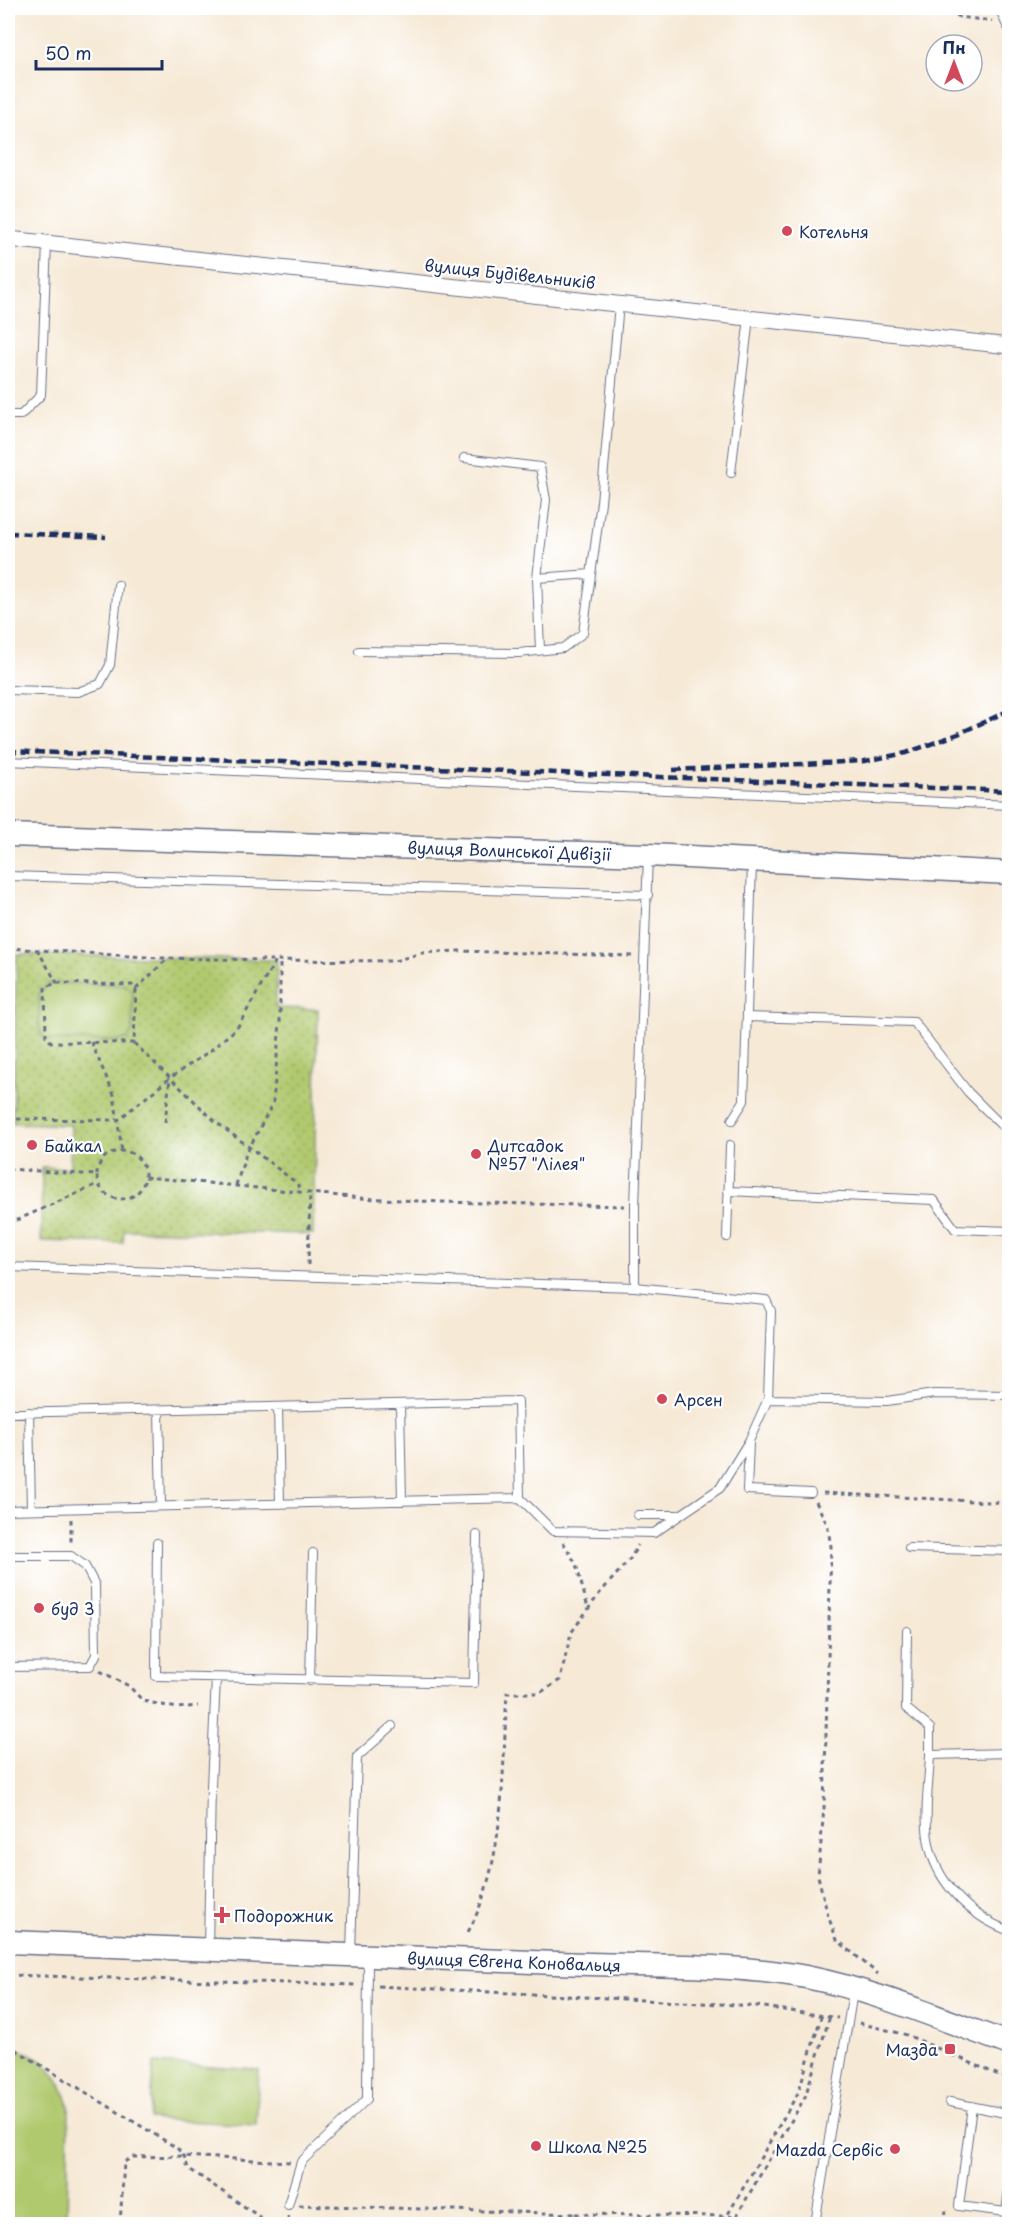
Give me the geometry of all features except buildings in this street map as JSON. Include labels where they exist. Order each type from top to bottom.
[{"type":"street","points":[[1003,8],[1008,24]]},
{"type":"street","name":"вулиця Будівельників","points":[[8,239],[1010,346]]},
{"type":"street","name":"вулиця Волинської Дивізії","points":[[8,835],[648,855],[1010,873]]},
{"type":"street","name":"вулиця Євгена Коновальця","points":[[8,1942],[763,1970],[853,1989],[1010,2044]]},
{"type":"lane","points":[[8,415],[21,415],[41,395],[48,243]]},
{"type":"lane","points":[[359,651],[519,653],[562,648],[583,633],[601,502],[619,303]]},
{"type":"lane","points":[[731,473],[749,317]]},
{"type":"lane","points":[[464,458],[540,467],[546,500],[537,578],[540,650]]},
{"type":"lane","points":[[537,578],[591,574]]},
{"type":"lane","points":[[8,690],[78,692],[100,684],[110,665],[118,585]]},
{"type":"lane","points":[[8,761],[1010,805]]},
{"type":"lane","points":[[635,1287],[648,855]]},
{"type":"lane","points":[[732,1120],[744,1101],[752,859]]},
{"type":"lane","points":[[8,876],[648,895]]},
{"type":"lane","points":[[747,1017],[914,1022],[968,1092],[1010,1134]]},
{"type":"lane","points":[[727,1237],[730,1145]]},
{"type":"lane","points":[[728,1191],[934,1200],[955,1229],[1010,1231]]},
{"type":"lane","points":[[8,1267],[635,1287],[766,1300],[771,1311],[768,1399],[749,1441],[720,1488],[654,1533],[553,1532],[520,1498],[518,1401],[8,1413]]},
{"type":"lane","points":[[768,1399],[887,1401],[934,1394],[1010,1395]]},
{"type":"lane","points":[[400,1404],[402,1501]]},
{"type":"lane","points":[[278,1407],[280,1504]]},
{"type":"lane","points":[[159,1410],[161,1506]]},
{"type":"lane","points":[[29,1412],[31,1509]]},
{"type":"lane","points":[[749,1441],[747,1490],[811,1493]]},
{"type":"lane","points":[[8,1510],[520,1498]]},
{"type":"lane","points":[[638,1515],[681,1515]]},
{"type":"lane","points":[[157,1543],[156,1676],[474,1683],[477,1535]]},
{"type":"lane","points":[[909,1548],[1010,1551]]},
{"type":"lane","points":[[310,1681],[313,1553]]},
{"type":"lane","points":[[8,1556],[71,1556],[85,1566],[95,1585],[96,1655],[90,1666],[8,1666]]},
{"type":"lane","points":[[907,1631],[906,1708],[930,1728],[928,1838],[935,1863],[944,1881],[958,1898],[983,1919],[1010,1931]]},
{"type":"lane","points":[[208,1950],[211,1785],[216,1678]]},
{"type":"lane","points":[[288,2205],[301,2163],[367,2099],[368,1985],[360,1955],[357,1757],[392,1726]]},
{"type":"lane","points":[[930,1755],[1010,1753]]},
{"type":"lane","points":[[814,2224],[853,1989]]},
{"type":"lane","points":[[950,2102],[1010,2114]]},
{"type":"lane","points":[[972,2106],[959,2206],[1006,2212]]},
{"type":"lane","points":[[1005,2224],[1009,2178]]},
{"type":"path","points":[[950,8],[959,17],[1008,24]]},
{"type":"path","points":[[8,948],[168,958],[278,960],[394,961],[422,953],[457,951],[645,956]]},
{"type":"path","points":[[37,949],[57,983]]},
{"type":"path","points":[[134,1043],[136,989],[168,958]]},
{"type":"path","points":[[8,1119],[118,1120],[237,1028],[278,960]]},
{"type":"path","points":[[236,1185],[249,1149],[273,1103],[280,1022],[278,960]]},
{"type":"path","points":[[136,989],[132,985],[57,983],[45,987],[45,1036],[51,1042],[134,1043],[216,1122],[303,1191]]},
{"type":"path","points":[[91,1042],[114,1095],[122,1151]]},
{"type":"path","points":[[165,1122],[170,1078]]},
{"type":"path","points":[[122,1151],[130,1152],[142,1162],[145,1177],[140,1191],[127,1199],[112,1198],[106,1194],[98,1184],[96,1175],[98,1167],[107,1155],[122,1151]]},
{"type":"path","points":[[8,1169],[96,1175]]},
{"type":"path","points":[[145,1177],[361,1198],[636,1206]]},
{"type":"path","points":[[8,1224],[98,1184]]},
{"type":"path","points":[[308,1276],[310,1192]]},
{"type":"path","points":[[811,1493],[1010,1503]]},
{"type":"path","points":[[811,1493],[827,1524],[831,1546],[824,1808],[818,1876],[837,1940],[878,1974]]},
{"type":"path","points":[[71,1508],[71,1556]]},
{"type":"path","points":[[560,1532],[576,1564],[588,1609]]},
{"type":"path","points":[[468,1932],[477,1916],[494,1866],[507,1693],[540,1693],[560,1680],[571,1633],[630,1559],[644,1533]]},
{"type":"path","points":[[90,1666],[129,1686],[143,1701],[177,1708],[198,1706]]},
{"type":"path","points":[[8,1975],[368,1985],[757,2006],[822,2014],[907,2035],[1010,2080]]},
{"type":"path","points":[[720,2224],[727,2216],[798,2093],[822,2014]]},
{"type":"path","points":[[732,2224],[805,2097],[830,2016]]},
{"type":"path","points":[[8,2045],[177,2148],[184,2156],[188,2168],[270,2224]]},
{"type":"path","points":[[120,2224],[124,2162],[133,2157],[184,2156],[301,2163]]},
{"type":"path","points":[[288,2205],[727,2216],[787,2224]]},
{"type":"path","points":[[576,2214],[576,2224]]},
{"type":"green space","points":[[17,954],[277,960],[276,1008],[318,1009],[313,1234],[124,1230],[123,1243],[41,1241],[42,1167],[70,1168],[71,1125],[13,1123]]},
{"type":"green space","points":[[49,983],[125,985],[133,991],[132,1032],[128,1038],[119,1041],[45,1040],[39,1028],[39,993]]},
{"type":"green space","points":[[8,2048],[30,2054],[48,2066],[61,2084],[69,2106],[67,2224],[8,2224]]},
{"type":"green space","points":[[154,2063],[259,2070],[256,2125],[150,2119]]},
{"type":"railway","points":[[8,533],[106,537]]},
{"type":"railway","points":[[673,770],[865,761],[906,753],[958,734],[1010,710]]},
{"type":"railway","points":[[8,751],[1010,791]]},
{"type":"place","name":"Котельня","points":[[787,231]]},
{"type":"place","name":"Байкал","points":[[32,1145]]},
{"type":"place","name":"Дитсадок №57 \"Лілея\"","points":[[476,1154]]},
{"type":"place","name":"Арсен","points":[[662,1399]]},
{"type":"place","name":"буд 3","points":[[39,1608]]},
{"type":"place","name":"Подорожник","points":[[222,1915]]},
{"type":"place","name":"Мазда","points":[[950,2049]]},
{"type":"place","name":"Школа №25","points":[[536,2146]]},
{"type":"place","name":"Mazda Сервіс","points":[[895,2149]]}]
